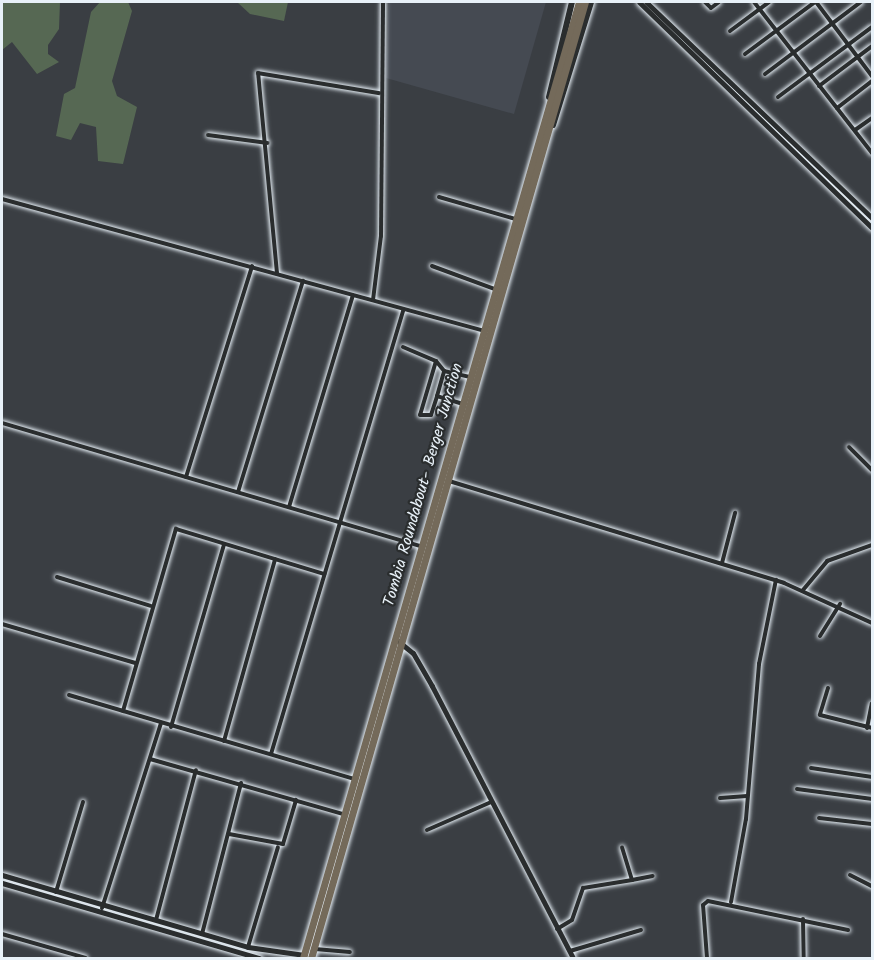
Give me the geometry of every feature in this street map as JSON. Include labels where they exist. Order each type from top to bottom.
[{"type":"main road","points":[[549,103],[572,2]]},
{"type":"main road","points":[[576,19],[579,2]]},
{"type":"main road","points":[[576,19],[585,2]]},
{"type":"main road","points":[[547,136],[591,2]]},
{"type":"main road","name":"Tombia Roundabout- Berger Junction","points":[[303,957],[469,377],[487,332],[495,288],[576,19]]},
{"type":"main road","name":"Tombia Roundabout- Berger Junction","points":[[311,958],[403,643],[445,480],[487,332],[547,136],[576,19]]},
{"type":"street","points":[[373,300],[381,236],[380,93],[383,2]]},
{"type":"street","points":[[639,2],[873,228]]},
{"type":"street","points":[[646,2],[873,218]]},
{"type":"street","points":[[705,2],[711,8],[719,2]]},
{"type":"street","points":[[754,2],[873,153]]},
{"type":"street","points":[[730,31],[769,2]]},
{"type":"street","points":[[745,54],[815,2],[873,76]]},
{"type":"street","points":[[765,74],[861,2]]},
{"type":"street","points":[[778,97],[873,27]]},
{"type":"street","points":[[819,86],[873,46]]},
{"type":"street","points":[[277,273],[267,143],[258,84],[262,69],[380,93]]},
{"type":"street","points":[[837,108],[873,81]]},
{"type":"street","points":[[855,130],[873,118]]},
{"type":"street","points":[[208,135],[267,143]]},
{"type":"street","points":[[439,197],[515,219]]},
{"type":"street","points":[[2,199],[487,332]]},
{"type":"street","points":[[186,477],[252,266]]},
{"type":"street","points":[[432,266],[495,288]]},
{"type":"street","points":[[238,492],[303,281]]},
{"type":"street","points":[[289,507],[353,295]]},
{"type":"street","points":[[271,754],[403,310]]},
{"type":"street","points":[[403,347],[436,361],[444,371],[469,377]]},
{"type":"street","points":[[436,361],[420,415],[431,414],[444,371]]},
{"type":"street","points":[[437,396],[462,404]]},
{"type":"street","points":[[2,423],[420,546]]},
{"type":"street","points":[[849,447],[873,470]]},
{"type":"street","points":[[445,480],[776,580],[840,604],[873,623]]},
{"type":"street","points":[[722,563],[735,513]]},
{"type":"street","points":[[123,711],[151,606],[177,530],[324,574]]},
{"type":"street","points":[[171,727],[224,545]]},
{"type":"street","points":[[803,590],[827,561],[873,545]]},
{"type":"street","points":[[224,741],[275,559]]},
{"type":"street","points":[[57,577],[151,606]]},
{"type":"street","points":[[731,902],[747,796],[759,664],[776,580]]},
{"type":"street","points":[[820,636],[840,604]]},
{"type":"street","points":[[2,624],[135,663]]},
{"type":"street","points":[[394,639],[403,643],[432,686],[573,958]]},
{"type":"street","points":[[828,688],[820,715],[870,728],[873,703]]},
{"type":"street","points":[[69,695],[171,727],[354,779]]},
{"type":"street","points":[[102,908],[161,723]]},
{"type":"street","points":[[150,759],[196,770],[343,814]]},
{"type":"street","points":[[811,768],[873,777]]},
{"type":"street","points":[[155,922],[196,770]]},
{"type":"street","points":[[202,935],[241,783]]},
{"type":"street","points":[[797,789],[873,799]]},
{"type":"street","points":[[720,798],[747,796]]},
{"type":"street","points":[[248,947],[278,847],[296,800]]},
{"type":"street","points":[[428,830],[492,801]]},
{"type":"street","points":[[56,893],[83,802]]},
{"type":"street","points":[[819,818],[873,824]]},
{"type":"street","points":[[229,834],[278,847]]},
{"type":"street","points":[[622,847],[632,880]]},
{"type":"street","points":[[2,875],[102,908],[248,947],[303,957]]},
{"type":"street","points":[[850,875],[873,886]]},
{"type":"street","points":[[557,929],[573,920],[583,888],[653,876]]},
{"type":"street","points":[[2,883],[123,922],[259,958]]},
{"type":"street","points":[[707,958],[705,902],[731,902],[848,930]]},
{"type":"street","points":[[123,922],[126,914]]},
{"type":"street","points":[[803,920],[804,958]]},
{"type":"street","points":[[569,951],[641,930]]},
{"type":"street","points":[[2,934],[86,958]]},
{"type":"street","points":[[314,948],[350,952]]},
{"type":"shaded area","points":[[389,2],[546,2],[514,114],[386,78]]},
{"type":"green space","points":[[2,2],[60,2],[59,29],[48,45],[48,54],[59,62],[37,74],[12,42],[2,50]]},
{"type":"green space","points":[[100,2],[128,2],[132,11],[112,81],[117,96],[137,107],[123,164],[98,161],[96,127],[80,123],[71,140],[56,136],[64,94],[75,88],[91,12]]},
{"type":"green space","points":[[237,2],[288,2],[284,21],[250,14]]}]
